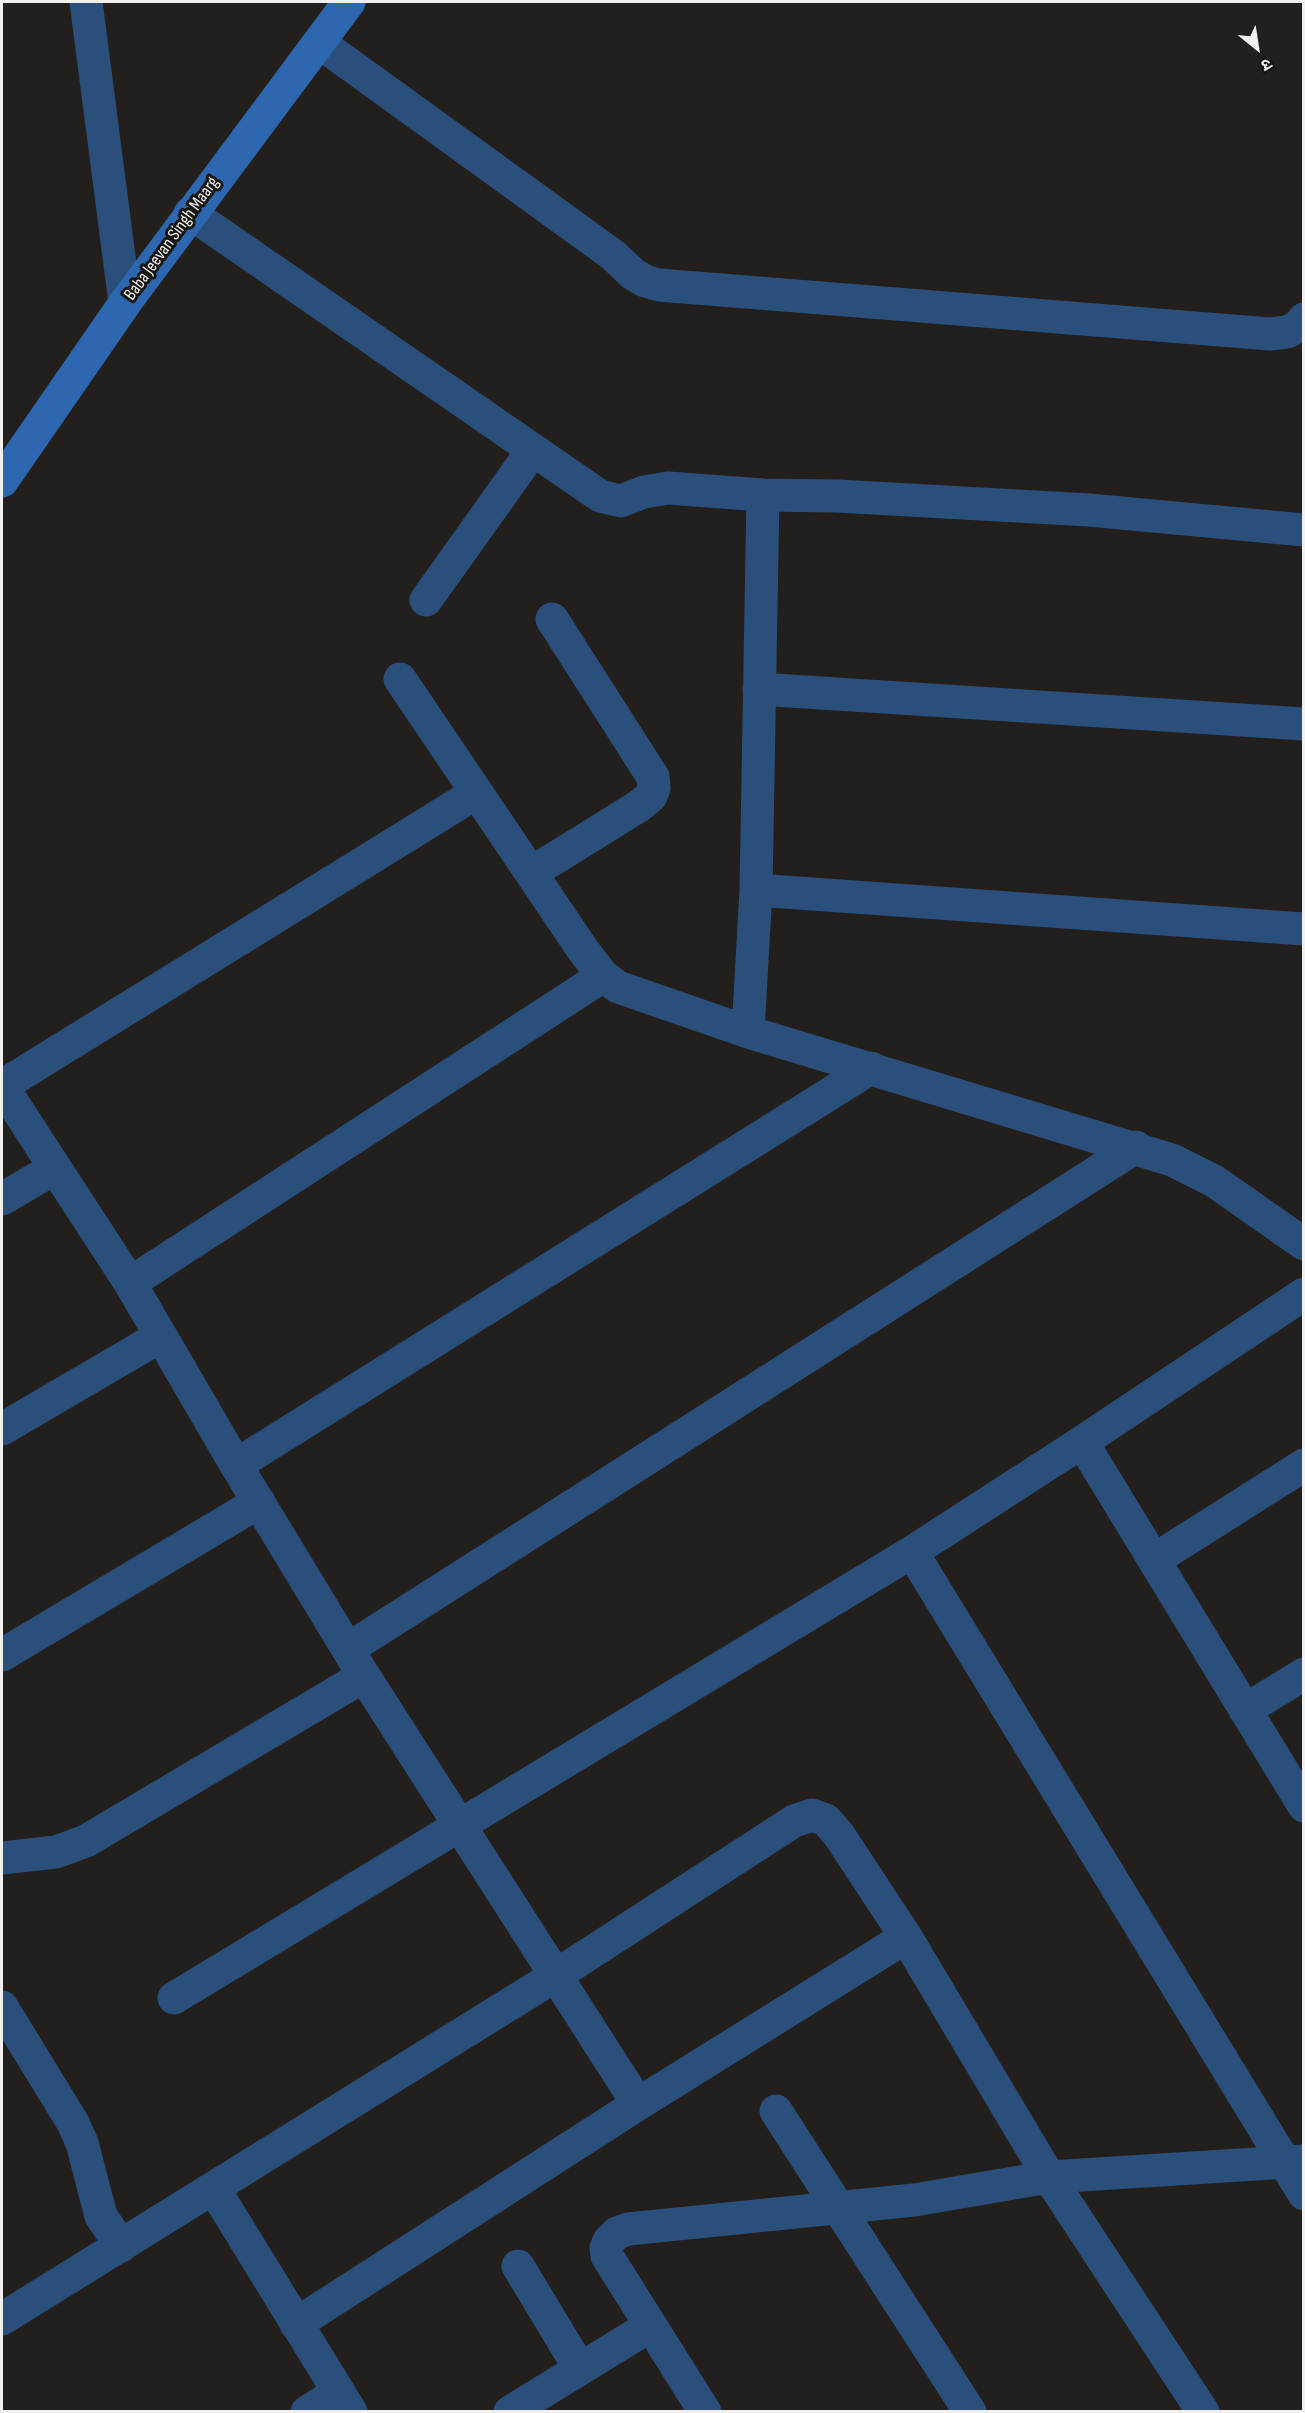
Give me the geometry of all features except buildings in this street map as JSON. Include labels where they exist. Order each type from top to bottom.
[{"type":"street","points":[[86,2],[125,303]]},
{"type":"street","name":"Baba Jeevan Singh Maarg","points":[[2,481],[190,213],[349,2]]},
{"type":"street","points":[[320,43],[613,255],[633,274],[659,285],[1270,334],[1287,332],[1297,327],[1304,319]]},
{"type":"street","points":[[190,213],[600,496],[621,501],[644,492],[668,488],[763,495],[837,496],[1089,510],[1304,530]]},
{"type":"street","points":[[426,600],[533,450]]},
{"type":"street","points":[[748,1032],[756,890],[763,495]]},
{"type":"street","points":[[531,873],[639,806],[651,796],[654,788],[653,777],[552,619]]},
{"type":"street","points":[[400,679],[603,976],[618,987],[748,1032],[1136,1147],[1172,1160],[1214,1181],[1304,1244]]},
{"type":"street","points":[[759,689],[1304,724]]},
{"type":"street","points":[[476,793],[2,1086],[130,1283],[236,1465],[364,1676],[638,2104]]},
{"type":"street","points":[[756,890],[1304,929]]},
{"type":"street","points":[[130,1283],[603,976]]},
{"type":"street","points":[[236,1465],[872,1068]]},
{"type":"street","points":[[348,1648],[1136,1147]]},
{"type":"street","points":[[2,1200],[55,1168]]},
{"type":"street","points":[[174,1998],[912,1552],[1304,1294]]},
{"type":"street","points":[[2,1430],[161,1336]]},
{"type":"street","points":[[1082,1442],[1304,1806]]},
{"type":"street","points":[[1154,1560],[1304,1465]]},
{"type":"street","points":[[2,1655],[259,1502]]},
{"type":"street","points":[[912,1552],[1294,2162],[1304,2194]]},
{"type":"street","points":[[1245,1710],[1304,1674]]},
{"type":"street","points":[[2,1858],[56,1852],[86,1841],[364,1676]]},
{"type":"street","points":[[2,2319],[555,1976],[794,1821],[813,1815],[826,1820],[839,1835],[906,1937],[1049,2177],[1203,2412]]},
{"type":"street","points":[[296,2324],[638,2104],[906,1937]]},
{"type":"street","points":[[2,2007],[73,2123],[85,2154],[101,2216],[121,2246]]},
{"type":"street","points":[[776,2111],[970,2412]]},
{"type":"street","points":[[705,2412],[607,2256],[606,2248],[609,2241],[617,2234],[628,2229],[914,2200],[1049,2177],[1294,2162]]},
{"type":"street","points":[[214,2189],[344,2402],[307,2412]]},
{"type":"street","points":[[518,2266],[580,2369]]},
{"type":"street","points":[[510,2412],[650,2326]]}]
